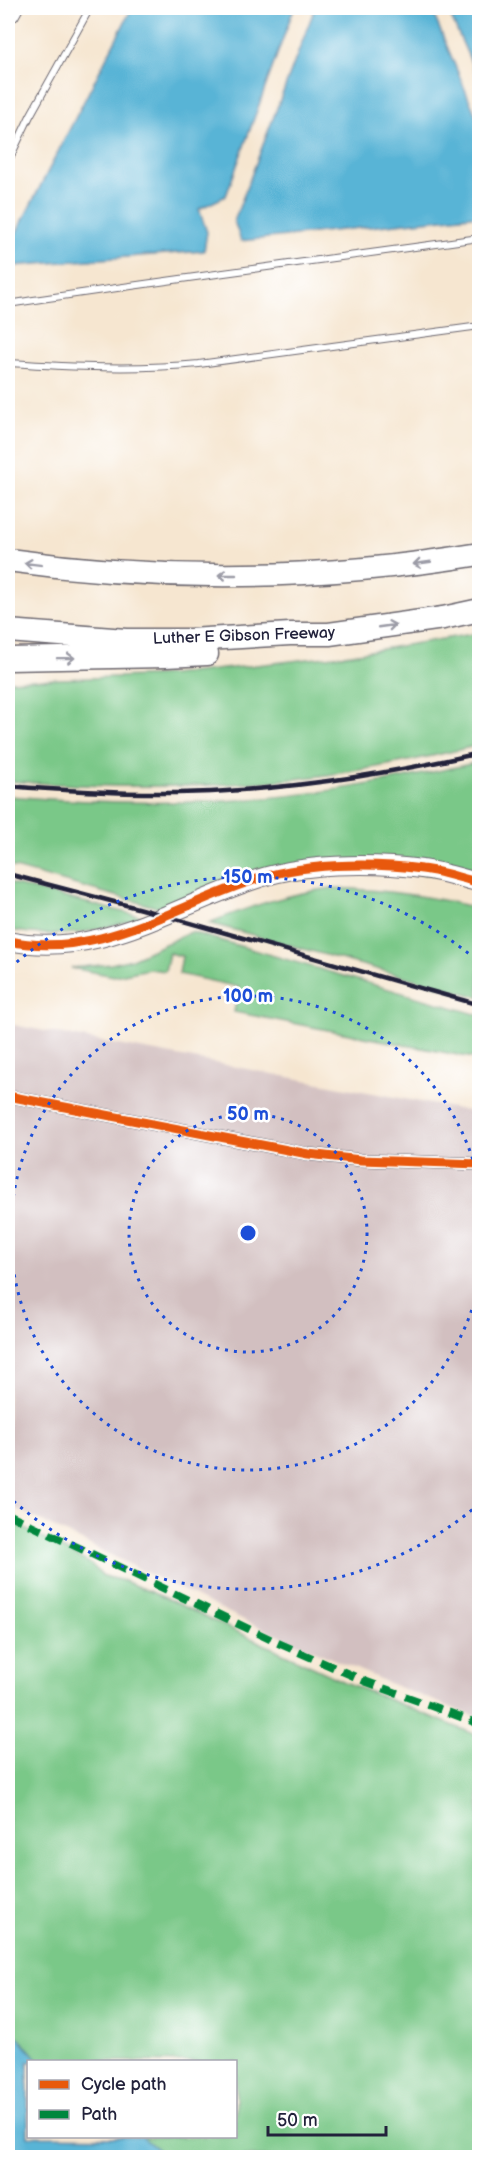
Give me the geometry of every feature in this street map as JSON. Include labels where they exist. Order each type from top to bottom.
[{"type":"highway","points":[[8,560],[103,571],[242,576],[380,568],[480,554]]},
{"type":"highway","name":"Luther E Gibson Freeway","points":[[8,631],[126,640],[190,640],[329,634],[443,618],[480,610]]},
{"type":"highway","points":[[8,659],[165,656],[229,652],[290,646],[329,634]]},
{"type":"street","points":[[8,941],[58,946],[93,941],[137,928],[252,880],[297,870],[341,865],[423,869],[480,883]]},
{"type":"street","points":[[8,1096],[308,1154],[361,1160],[480,1164]]},
{"type":"lane","points":[[15,16],[20,8]]},
{"type":"lane","points":[[8,162],[30,116],[90,8]]},
{"type":"lane","points":[[8,304],[210,273],[480,238]]},
{"type":"lane","points":[[8,363],[158,368],[480,326]]},
{"type":"shaded area","points":[[8,1024],[479,1113],[479,1718],[398,1687],[250,1623],[8,1505]]},
{"type":"green space","points":[[479,633],[479,745],[365,769],[223,785],[80,785],[8,781],[8,681],[171,675],[352,654]]},
{"type":"green space","points":[[479,762],[479,877],[278,866],[227,880],[159,908],[8,866],[8,796],[142,802],[255,799],[352,787]]},
{"type":"green space","points":[[8,883],[143,917],[78,933],[47,934],[11,930],[8,929]]},
{"type":"green space","points":[[332,888],[407,894],[479,909],[479,997],[209,923],[269,901]]},
{"type":"green space","points":[[191,932],[479,1015],[479,1059],[234,1012],[239,987],[179,974],[182,956],[169,953],[165,971],[149,969],[114,976],[71,968],[111,964],[132,959]]},
{"type":"green space","points":[[8,1520],[91,1564],[103,1576],[124,1581],[163,1597],[345,1682],[479,1736],[479,2157],[167,2157],[143,2138],[237,2138],[237,2060],[38,2060],[18,2037],[8,2031]]},
{"type":"water","points":[[132,8],[294,8],[226,196],[199,209],[207,232],[204,251],[12,266],[8,261],[8,249]]},
{"type":"water","points":[[315,8],[431,8],[479,123],[479,215],[241,241],[234,221]]},
{"type":"water","points":[[447,8],[479,8],[479,80]]},
{"type":"water","points":[[8,2031],[18,2037],[38,2060],[27,2060],[27,2138],[143,2138],[167,2157],[8,2157]]},
{"type":"railway","points":[[8,786],[117,793],[227,791],[291,786],[354,777],[480,753]]},
{"type":"railway","points":[[8,874],[141,909],[480,1005]]},
{"type":"marked path","points":[[8,1514],[276,1642],[367,1682],[480,1724]]},
{"type":"cycle path","points":[[8,941],[41,945],[73,943],[103,937],[162,917],[251,881],[313,867],[358,865],[402,867],[436,871],[480,883]]},
{"type":"cycle path","points":[[8,1096],[308,1154],[361,1160],[480,1164]]}]
